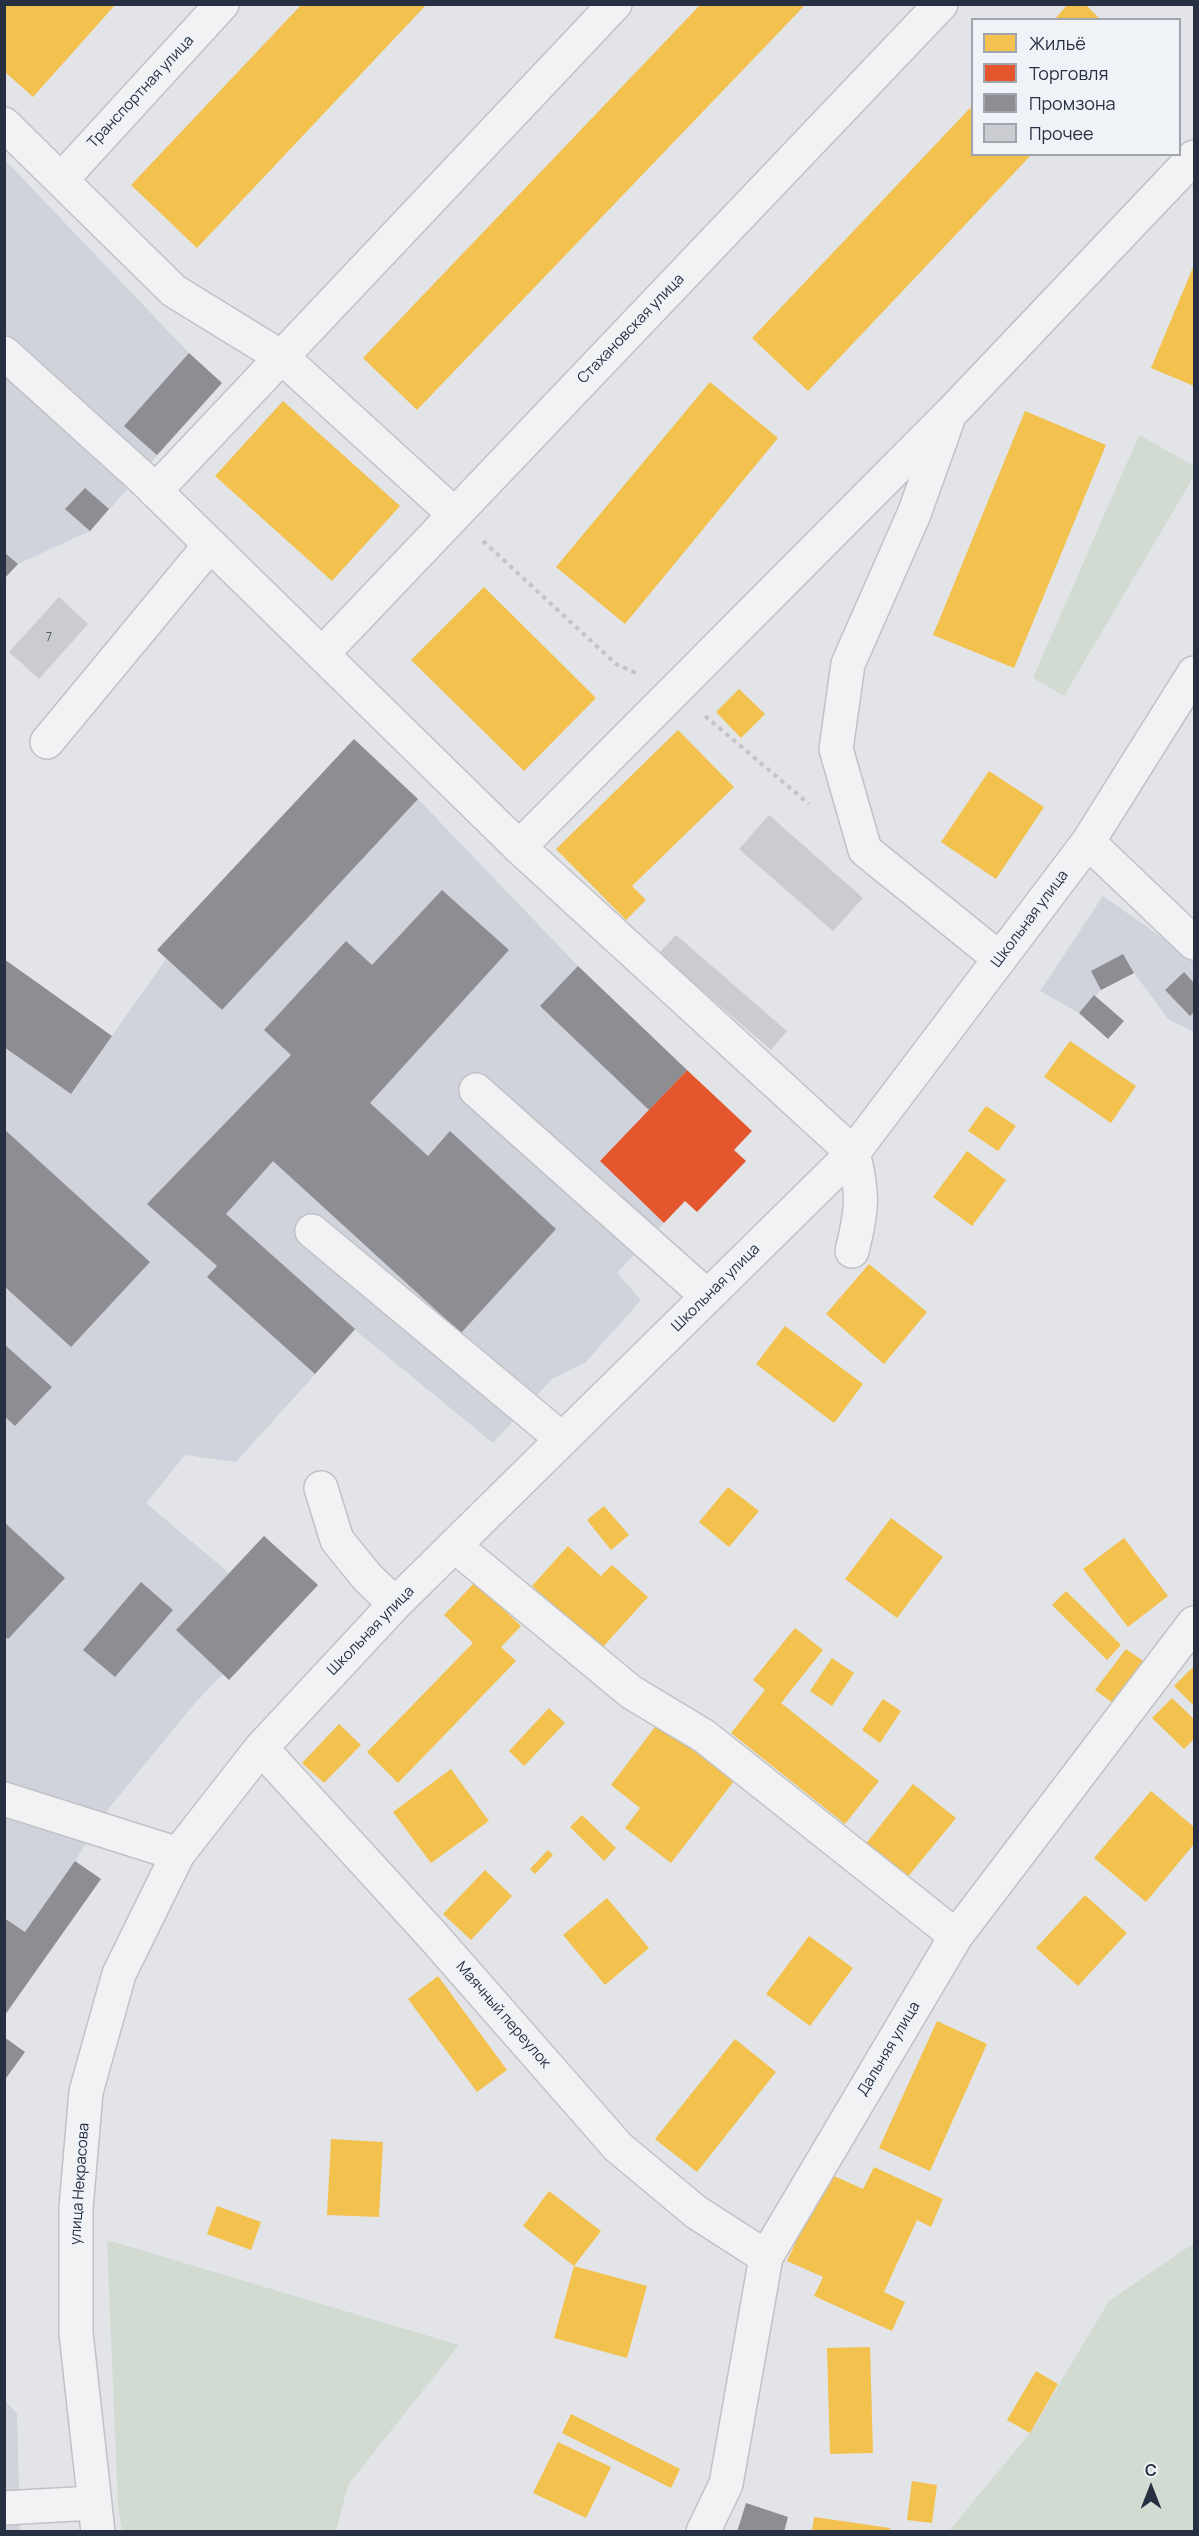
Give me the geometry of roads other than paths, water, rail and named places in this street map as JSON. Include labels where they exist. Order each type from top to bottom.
[{"type":"street","name":"Транспортная улица","points":[[61,180],[222,4]]},
{"type":"street","points":[[155,491],[284,358],[615,4]]},
{"type":"street","name":"Стахановская улица","points":[[322,654],[941,4]]},
{"type":"street","points":[[4,124],[174,291],[284,358],[454,514]]},
{"type":"street","points":[[519,847],[950,414],[1194,157]]},
{"type":"street","points":[[4,353],[155,491],[519,847],[854,1154],[862,1187],[859,1224],[852,1251]]},
{"type":"street","points":[[950,414],[914,514],[848,664],[836,749],[865,850],[1000,959]]},
{"type":"street","points":[[47,742],[210,545]]},
{"type":"street","name":"Школьная улица","points":[[178,1854],[261,1748],[395,1604],[854,1154],[1088,842],[1194,673]]},
{"type":"street","points":[[1088,842],[1194,943]]},
{"type":"street","points":[[476,1090],[707,1296]]},
{"type":"street","points":[[312,1232],[562,1439]]},
{"type":"street","points":[[321,1488],[337,1540],[367,1578],[395,1604]]},
{"type":"street","points":[[455,1546],[631,1692],[704,1736],[956,1936]]},
{"type":"street","name":"Дальняя улица","points":[[704,2532],[726,2484],[766,2258],[956,1936],[1194,1623]]},
{"type":"street","name":"Маячный переулок","points":[[261,1748],[433,1936],[618,2147],[696,2212],[766,2258]]},
{"type":"street","points":[[4,1799],[178,1854]]},
{"type":"street","name":"улица Некрасова","points":[[95,2517],[76,2333],[76,2208],[87,2092],[119,1974],[178,1854]]},
{"type":"street","points":[[4,2508],[95,2517]]}]
